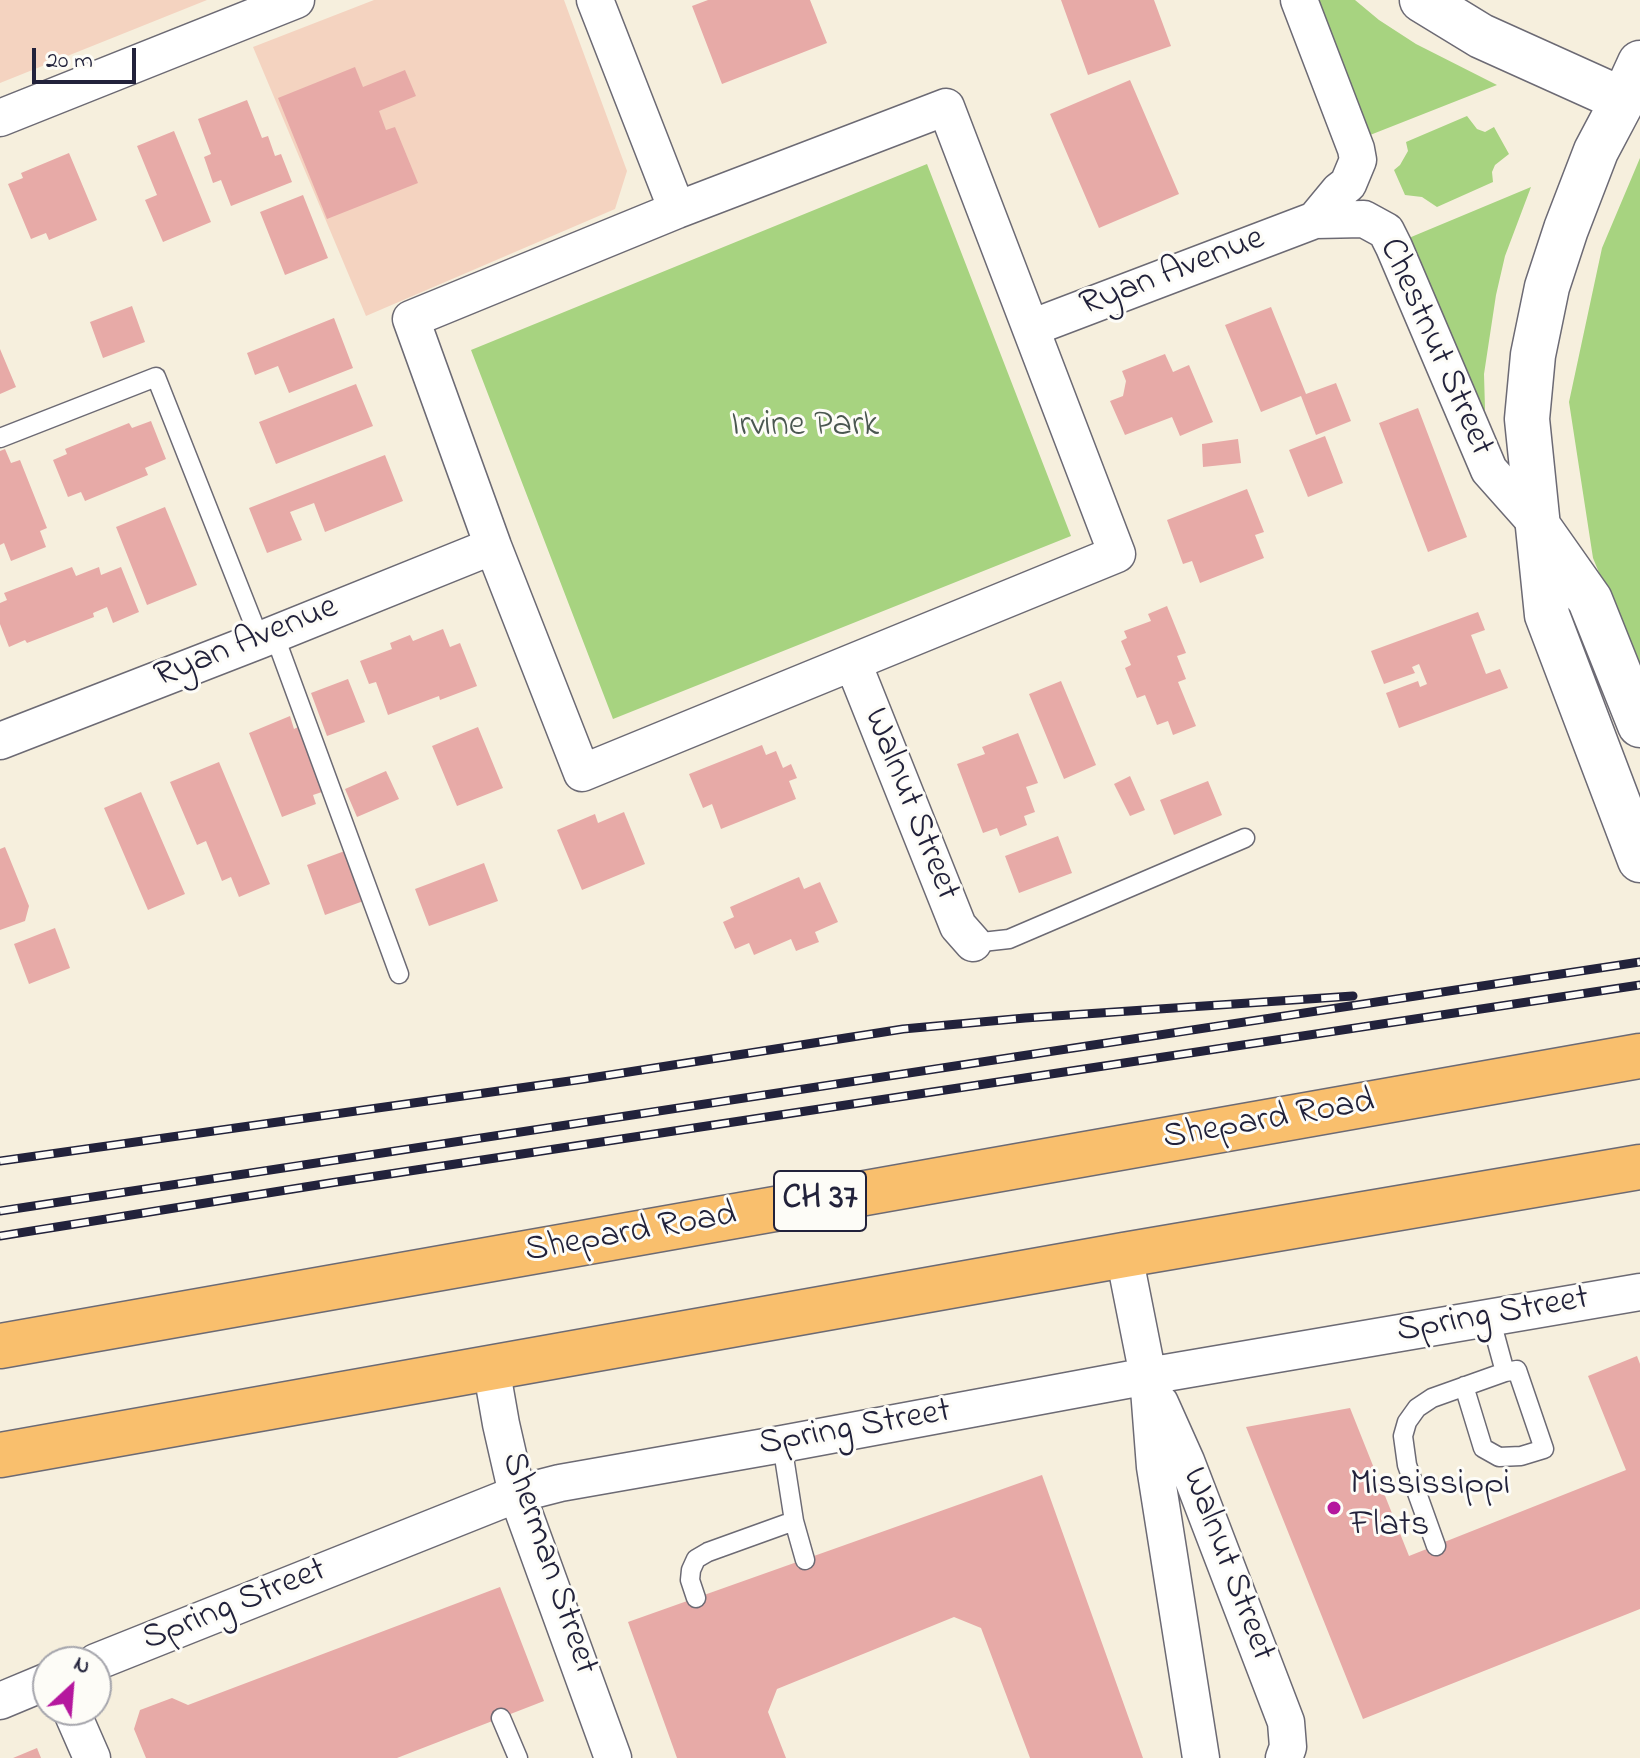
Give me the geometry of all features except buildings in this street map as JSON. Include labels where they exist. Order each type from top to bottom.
[{"type":"highway","name":"Shepard Road","points":[[0,1346],[1640,1056]]},
{"type":"highway","points":[[0,1455],[1124,1255],[1640,1167]]},
{"type":"street","points":[[0,118],[296,0]]},
{"type":"street","points":[[595,0],[677,210]]},
{"type":"street","points":[[1299,0],[1358,160],[1348,184],[1315,220]]},
{"type":"street","points":[[1422,0],[1481,36],[1634,88],[1596,151],[1547,287],[1533,355],[1527,419],[1547,615],[1640,860]]},
{"type":"street","points":[[946,107],[1031,328],[1117,554],[582,773],[493,546],[411,319],[677,210],[946,107]]},
{"type":"street","name":"Chestnut Street","points":[[1315,220],[1364,219],[1386,231],[1489,470],[1537,524]]},
{"type":"street","name":"Ryan Avenue","points":[[1031,328],[1315,220]]},
{"type":"street","points":[[1537,524],[1590,600],[1640,725]]},
{"type":"street","name":"Ryan Avenue","points":[[0,741],[493,546]]},
{"type":"street","name":"Walnut Street","points":[[853,663],[958,926],[973,943]]},
{"type":"street","name":"Walnut Street","points":[[1124,1255],[1148,1376],[1155,1467],[1201,1758]]},
{"type":"street","name":"Spring Street","points":[[112,1656],[517,1494],[560,1483],[1148,1376],[1640,1292]]},
{"type":"street","name":"Sherman Street","points":[[491,1367],[517,1494],[613,1758]]},
{"type":"street","name":"Walnut Street","points":[[1148,1376],[1186,1461],[1286,1722],[1288,1747],[1284,1758]]},
{"type":"street","points":[[0,1701],[32,1688]]},
{"type":"street","points":[[78,1726],[92,1758]]},
{"type":"lane","points":[[0,438],[156,377],[267,637],[399,974]]},
{"type":"lane","points":[[973,943],[1009,939],[1245,838]]},
{"type":"lane","points":[[1490,1317],[1505,1372]]},
{"type":"lane","points":[[1436,1546],[1407,1465],[1403,1436],[1407,1422],[1417,1408],[1432,1398],[1464,1386],[1505,1372],[1517,1370],[1544,1449],[1521,1456],[1499,1457],[1483,1448],[1464,1386]]},
{"type":"lane","points":[[782,1444],[794,1521],[805,1560]]},
{"type":"lane","points":[[696,1598],[690,1580],[696,1559],[794,1521]]},
{"type":"lane","points":[[501,1718],[518,1758]]},
{"type":"shaded area","points":[[0,0],[207,0],[0,83]]},
{"type":"shaded area","points":[[374,0],[564,0],[627,171],[615,209],[366,316],[253,47]]},
{"type":"green space","points":[[1312,0],[1355,0],[1416,44],[1497,85],[1365,137]]},
{"type":"green space","points":[[1467,116],[1477,129],[1485,132],[1494,127],[1509,154],[1495,165],[1493,182],[1437,207],[1422,197],[1405,195],[1394,170],[1408,151],[1406,142]]},
{"type":"green space","points":[[1640,158],[1640,673],[1593,558],[1569,402],[1602,248]]},
{"type":"green space","name":"Irvine Park","points":[[927,164],[1071,536],[613,719],[471,350]]},
{"type":"green space","points":[[1531,187],[1505,256],[1496,295],[1484,374],[1485,409],[1482,416],[1404,240]]},
{"type":"railway","points":[[0,1211],[1640,962]]},
{"type":"railway","points":[[0,1236],[330,1183],[1640,985]]},
{"type":"railway","points":[[0,1161],[584,1079],[903,1029],[1353,996]]},
{"type":"place","name":"Mississippi Flats","points":[[1334,1508]]}]
